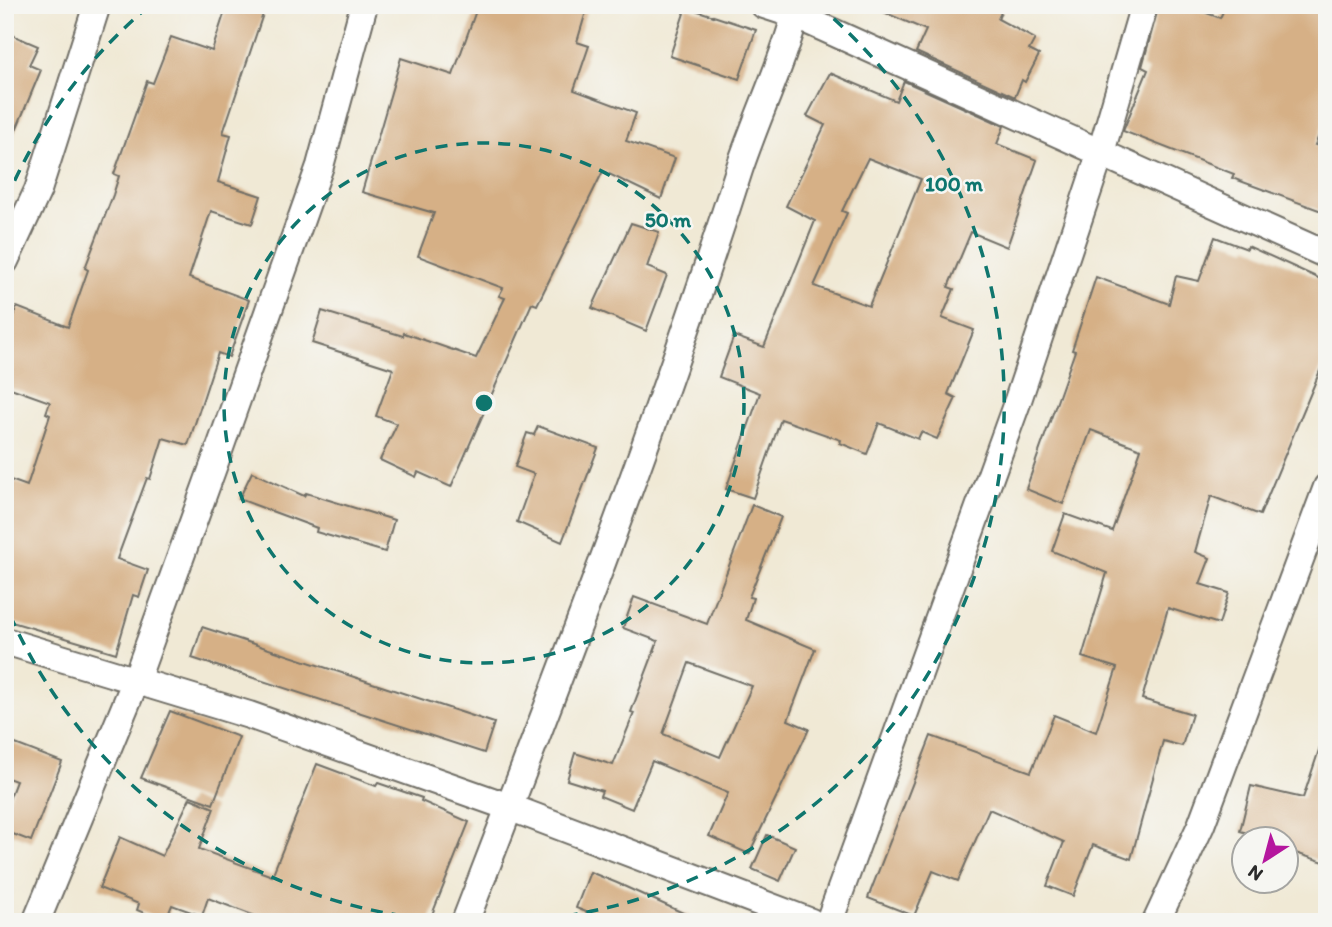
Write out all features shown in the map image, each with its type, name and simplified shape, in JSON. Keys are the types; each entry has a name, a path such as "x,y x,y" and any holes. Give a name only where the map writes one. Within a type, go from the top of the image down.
{"street":[{"path":"5,261 38,190 97,5"},
{"path":"36,922 136,680 320,166 364,5"},
{"path":"764,5 797,10 1327,255"},
{"path":"829,922 1018,400 1101,152 1144,5"},
{"path":"464,922 705,276 758,112 797,10"},
{"path":"1157,922 1201,825 1327,487"},
{"path":"5,641 250,715 509,807 811,922"}],"building":[{"path":"227,5 266,5 223,133 231,135 218,182 261,196 252,224 211,211 189,278 249,300 229,357 218,353 188,445 163,438 150,479 147,478 117,559 148,570 139,597 133,595 116,653 5,620 5,478 27,486 50,415 46,413 50,402 5,386 5,335 17,307 68,327 88,270 85,268 119,176 114,174 147,81 153,83 171,37 212,51"},
{"path":"478,5 588,5 577,42 589,46 574,90 636,113 626,141 675,158 661,199 603,171 537,305 532,303 451,487 418,472 416,477 380,460 397,424 376,416 393,369 312,343 322,311 403,336 404,333 476,358 505,298 499,296 503,288 418,256 434,213 362,192 401,58 453,75"},
{"path":"867,5 1004,5 998,19 1035,39 1029,50 1039,55 1025,82 1022,80 1015,97 916,52 926,30"},
{"path":"1159,5 1185,5 1220,18 1226,5 1327,5 1327,117 1315,145 1327,149 1327,213 1232,178 1234,174 1123,131 1148,70 1142,67"},
{"path":"686,7 756,30 739,79 670,56"},
{"path":"5,32 38,46 29,65 41,70 6,154"},
{"path":"830,73 896,101 904,81 1004,126 997,144 1037,160 1007,247 971,232 948,287 954,289 942,318 974,330 948,394 956,398 937,439 921,432 918,439 879,423 867,454 840,443 841,440 781,419 753,498 726,489 760,393 719,377 734,336 764,347 815,221 786,206 825,125 807,116","holes":["868,158 921,179 869,306 814,286 847,213 842,211"]},
{"path":"631,223 659,232 647,267 667,275 646,331 592,308"},
{"path":"1215,237 1247,249 1248,246 1327,282 1327,354 1260,515 1211,496 1195,552 1210,558 1200,584 1229,593 1219,624 1168,608 1142,699 1192,714 1182,746 1163,741 1131,859 1093,845 1073,896 1047,886 1064,842 989,809 958,881 933,871 914,916 868,898 931,736 1031,772 1054,715 1096,732 1117,668 1082,657 1107,573 1052,551 1065,514 1112,531 1141,449 1091,430 1063,504 1026,489 1075,351 1072,350 1096,277 1169,304 1176,276 1199,281"},
{"path":"538,426 598,448 562,542 517,522 534,474 515,467 527,433 534,435"},
{"path":"252,472 304,496 306,493 394,520 385,552 316,532 317,528 239,499"},
{"path":"752,505 781,517 749,597 753,598 746,620 815,649 788,720 809,729 749,854 709,836 728,793 652,761 632,809 600,796 602,791 567,780 575,753 613,765 634,713 631,712 658,641 623,628 634,597 707,624","holes":["689,663 752,686 720,757 663,734"]},
{"path":"202,627 494,723 484,753 192,658"},
{"path":"170,711 239,737 213,804 141,778"},
{"path":"5,740 62,762 31,841 5,831 5,810 16,781 5,777"},
{"path":"1322,741 1327,742 1327,863 1300,854 1300,825 1241,825 1251,786 1303,798"},
{"path":"317,764 376,786 378,783 422,798 421,801 469,822 429,922 271,922 208,898 202,916 172,905 165,922 137,910 139,904 99,888 120,837 162,856 190,798 214,808 199,849 272,876"},
{"path":"767,835 795,847 780,881 752,869"},
{"path":"590,872 703,922 611,922 576,908"}]}
